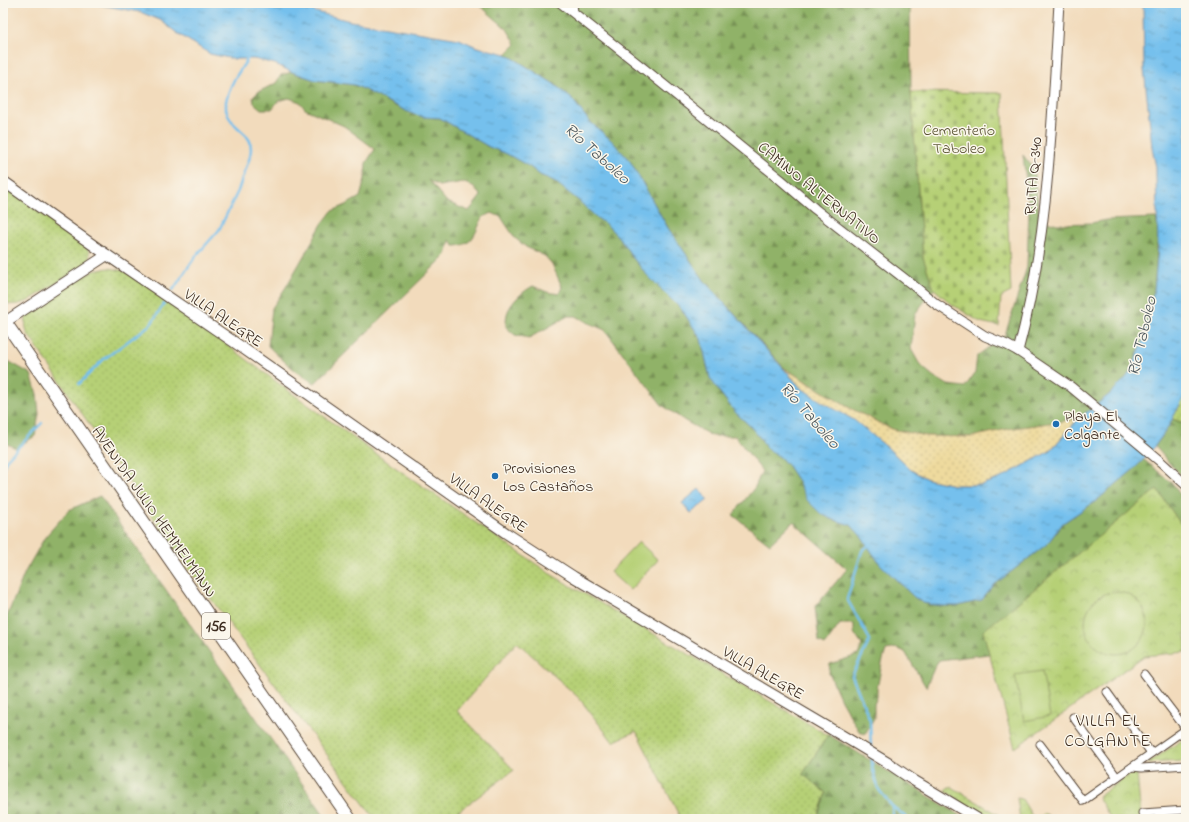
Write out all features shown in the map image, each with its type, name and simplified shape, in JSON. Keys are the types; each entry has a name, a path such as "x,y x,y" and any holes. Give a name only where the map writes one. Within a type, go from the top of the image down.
{"highway":[{"name":"AVENIDA JULIO HEMMELMANN","path":"4,321 350,819"}],"main road":[{"name":"VILLA ALEGRE","path":"3,181 506,533 574,577 888,763 913,780 978,819"},
{"path":"4,321 107,255"}],"street":[{"name":"CAMINO ALTERNATIVO","path":"561,3 780,179 815,209 936,304 985,336 1018,351 1071,387 1161,462 1186,485"},
{"path":"573,3 574,13"},
{"name":"RUTA Q-340","path":"1018,351 1026,320 1039,252 1049,160 1059,3"},
{"path":"1040,744 1083,801 1186,729 1144,674"},
{"path":"1107,692 1151,754"},
{"path":"1073,717 1117,777"},
{"path":"1132,767 1142,768 1186,765"},
{"path":"1142,813 1186,810"}],"green space":[{"path":"477,3 910,3 911,92 923,257 934,289 915,314 911,349 920,365 933,376 948,385 965,387 975,373 977,356 1005,335 1027,267 1029,208 1023,155 1033,168 1040,219 1057,224 1156,218 1158,228 1154,290 1143,340 1131,371 1110,394 1078,419 1008,429 971,437 926,436 891,429 846,406 784,368 706,283 668,228 630,161 611,140 589,121 572,99 554,84 506,54 516,44 507,29"},
{"path":"292,72 315,80 355,85 395,106 423,117 440,118 489,147 507,154 530,167 540,175 554,181 567,190 596,217 607,225 621,240 647,275 682,310 701,339 710,378 735,412 761,439 766,448 780,457 798,481 831,519 851,525 860,535 880,564 914,597 923,603 941,606 958,606 982,600 994,585 1047,544 1063,523 1096,501 1134,469 1143,459 1173,484 1186,504 1186,532 1157,489 984,631 989,654 939,660 926,687 905,652 897,648 886,650 877,689 877,697 874,704 874,718 865,734 859,731 841,700 829,673 830,664 858,655 862,645 854,633 854,624 840,624 825,645 819,642 815,607 847,569 793,522 770,544 733,515 755,487 762,471 735,436 712,436 685,421 662,405 605,330 576,316 568,316 529,338 515,335 506,327 506,317 509,310 517,298 525,291 533,286 547,292 559,294 562,287 552,264 545,256 526,247 515,238 501,217 492,213 483,217 476,233 466,244 454,246 450,240 446,255 315,383 284,361 268,346 272,308 286,287 322,224 332,211 360,197 365,179 366,163 375,149 344,126 305,109 300,102 289,98 278,101 272,109 261,109 254,103 253,97 258,92 276,83 281,75","holes":["428,180 439,186 463,182 473,187 481,196 469,211 447,202"]},
{"name":"Cementerio Taboleo","path":"911,92 1002,93 1011,292 1001,297 999,326 980,322 953,305 934,289 923,257"},
{"path":"3,185 80,241 87,248 90,254 87,264 28,301 16,304 9,304 3,301"},
{"path":"109,268 124,271 138,278 282,386 383,459 552,575 828,735 803,774 826,793 817,819 681,819 636,731 613,742 579,698 517,642 457,711 514,770 448,819 375,819 185,564 27,333 26,319 28,313 33,307 93,271"},
{"path":"3,358 31,374 37,394 39,414 35,436 16,448 3,442"},
{"path":"1186,393 1186,424 1172,419"},
{"path":"1172,419 1186,424 1186,480 1155,446"},
{"path":"1157,489 1186,532 1186,652 1144,656 1015,748 983,631"},
{"path":"100,496 327,819 3,819 3,626 25,572 45,537 69,510"},
{"path":"639,542 658,560 630,590 610,572"},
{"path":"1110,592 1122,592 1138,601 1145,611 1147,623 1145,635 1138,645 1122,654 1110,654 1099,649 1090,640 1085,629 1085,617 1090,606 1099,597"},
{"path":"1042,671 1050,716 1024,721 1015,675"},
{"path":"828,735 966,819 817,819 826,793 803,774"},
{"path":"1184,739 1185,761 1147,763"},
{"path":"1134,771 1137,773 1141,819 1111,819 1098,797"},
{"path":"952,787 1006,819 987,819 981,816 947,792 946,789"},
{"path":"1017,798 1022,799 1032,816 1039,817 1045,814 1048,815 1049,819 1020,819"}],"sand":[{"name":"Playa El Colgante","path":"784,368 846,406 891,429 926,436 971,437 1008,429 1078,419 1050,451 1001,478 981,485 954,485 927,479 911,470 888,448 801,388"}],"water":[{"name":"Río Taboleo","path":"89,3 295,3 316,12 350,21 459,39 477,47 506,54 554,84 572,99 589,121 611,140 630,161 668,228 706,283 801,388 854,420 888,448 911,470 927,479 954,485 981,485 1001,478 1050,451 1078,419 1110,394 1131,371 1143,340 1154,290 1158,247 1156,167 1152,148 1144,69 1143,3 1186,3 1186,393 1167,429 1150,453 1134,469 1096,501 1063,523 1047,544 994,585 982,600 958,606 941,606 923,603 914,597 880,564 860,535 851,525 831,519 821,514 807,500 798,481 788,466 780,457 766,448 761,439 750,426 735,412 710,378 701,339 682,310 647,275 621,240 607,225 554,181 540,175 530,167 507,154 489,147 440,118 423,117 410,113 355,85 315,80 275,64 254,59 234,59 210,54 160,20 140,12"},
{"path":"699,489 708,500 691,513 682,503"}],"waterway":[{"path":"173,290 195,257 219,230 238,191 250,157 250,141 234,124 226,109 226,101 231,86 248,58"},
{"path":"79,384 104,359 151,324 164,304"},
{"path":"3,468 6,460 42,423"},
{"path":"870,544 862,551 847,599 870,640 852,676 870,720 871,750"},
{"path":"872,757 872,767 879,790 892,806 893,819"},
{"path":"892,806 908,819"}],"place":[{"name":"Playa El Colgante","path":"1056,424"},
{"name":"Provisiones Los Castaños","path":"495,476"}],"district":[{"name":"VILLA EL COLGANTE","path":"1108,730"}]}
